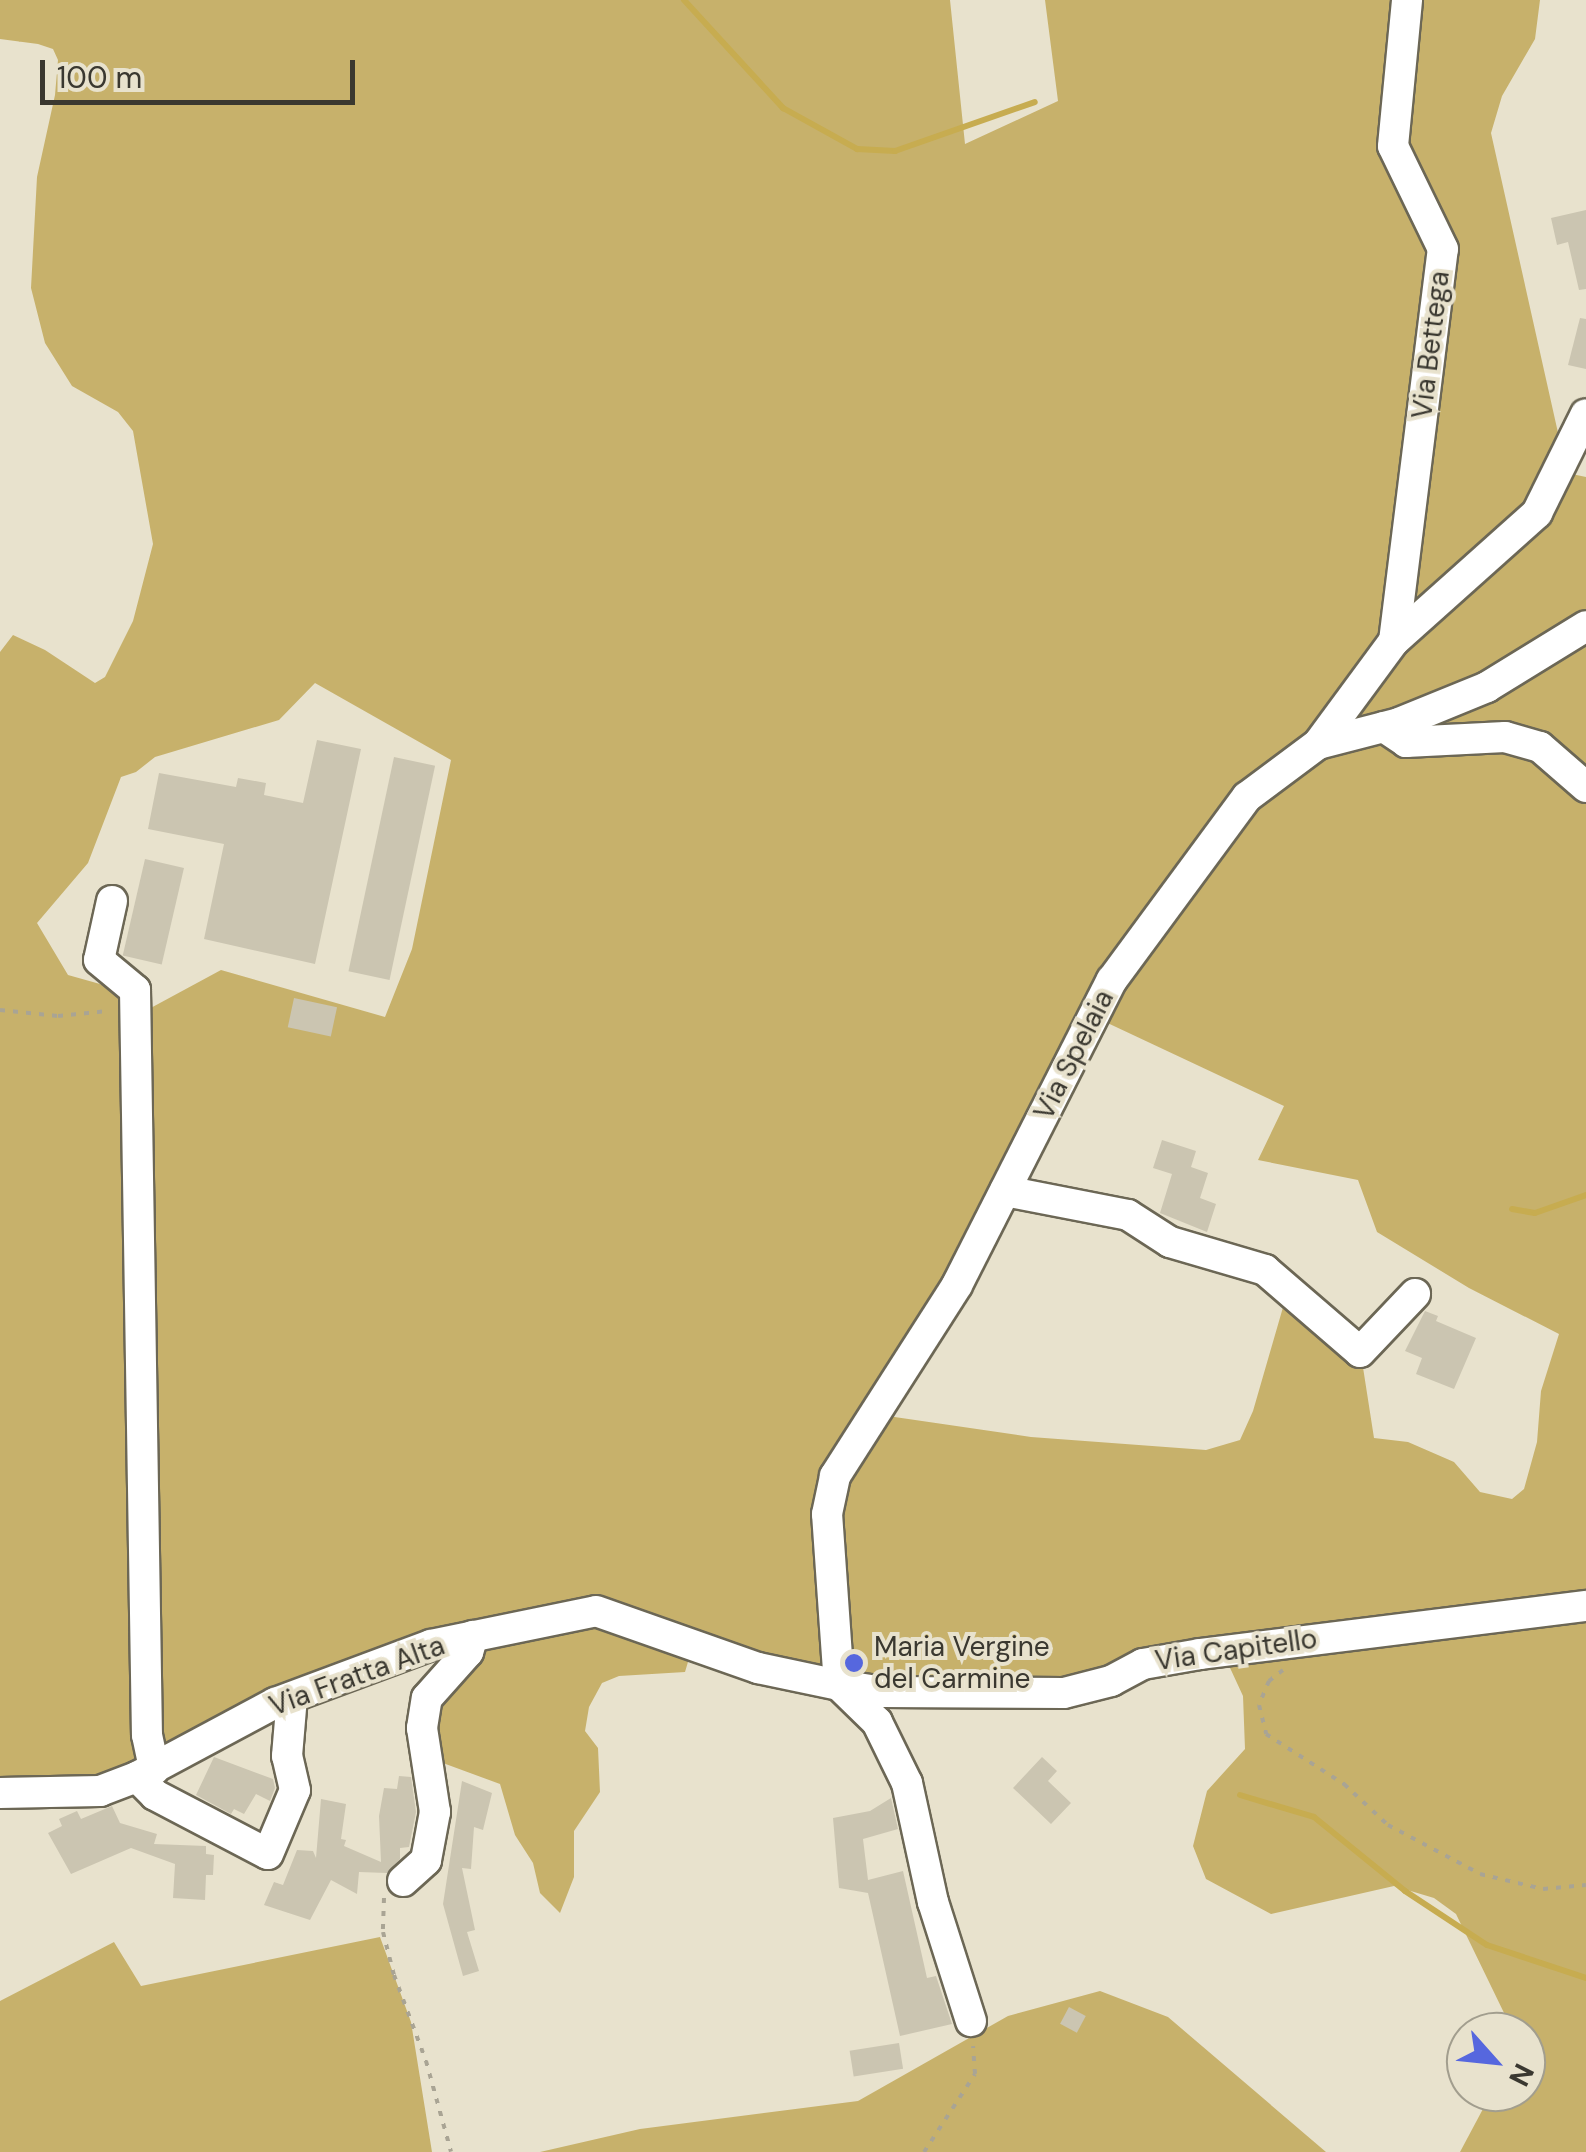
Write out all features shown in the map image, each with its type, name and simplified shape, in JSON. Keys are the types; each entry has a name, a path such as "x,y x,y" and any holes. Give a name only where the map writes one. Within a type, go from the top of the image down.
{"street":[{"name":"Via Bettega","path":"1394,641 1444,249 1393,146 1407,0"},
{"name":"Via Bettega","path":"1318,744 1394,641 1537,513 1586,414"},
{"name":"Via Spelaia","path":"839,1685 827,1514 835,1476 957,1285 1112,980 1246,797 1318,744 1384,727 1486,687 1586,626"},
{"path":"1384,727 1406,742 1505,737 1540,747 1586,787"},
{"path":"112,902 99,960 136,990 146,1773 155,1795 268,1854 295,1790 287,1756 292,1697"},
{"path":"1005,1191 1128,1215 1170,1242 1265,1270 1360,1352 1415,1294"},
{"name":"Via Capitello","path":"839,1685 883,1692 1064,1693 1111,1681 1143,1664 1200,1654 1586,1606"},
{"name":"Via Fratta Alta","path":"0,1793 100,1791 146,1773 292,1697 431,1645 596,1611 758,1668 839,1685"},
{"path":"403,1881 426,1860 435,1812 422,1728 427,1698 468,1652 473,1636"},
{"path":"839,1685 877,1722 907,1783 933,1902 971,2021"}],"path":[{"path":"0,1010 58,1016 98,1009 115,1012"},
{"path":"1293,1662 1268,1681 1259,1704 1266,1734 1344,1784 1388,1825 1480,1874 1542,1889 1586,1885"},
{"path":"403,1881 382,1900 383,1932 451,2152"},
{"path":"924,2152 975,2074 971,2021"}],"shaded area":[{"path":"0,0 950,0 965,144 1058,101 1045,0 1540,0 1535,39 1502,96 1491,133 1567,473 1586,477 1586,2152 1460,2152 1481,2112 1546,2112 1546,2012 1504,2012 1456,1914 1434,1898 1394,1886 1271,1914 1206,1879 1193,1846 1207,1791 1245,1749 1243,1696 1225,1657 1068,1691 835,1684 693,1645 685,1672 619,1676 602,1683 589,1707 585,1731 598,1748 600,1792 574,1831 574,1877 560,1913 540,1893 533,1863 515,1835 500,1784 432,1759 447,1651 99,1788 0,1796 0,652 13,635 45,650 95,683 105,677 133,621 153,544 133,431 118,412 72,386 45,343 31,288 37,177 55,95 58,60 53,49 0,39","holes":["315,683 451,760 412,949 385,1017 221,970 147,1010 100,984 68,975 37,923 88,863 121,777 136,772 155,757 279,720","1099,1019 1284,1106 1258,1160 1358,1180 1377,1232 1469,1288 1559,1334 1541,1391 1537,1442 1524,1489 1512,1499 1480,1492 1454,1462 1408,1442 1374,1438 1362,1361 1288,1290 1253,1411 1240,1440 1206,1450 1031,1437 874,1414"]},
{"path":"380,1937 411,2022 432,2152 0,2152 0,2001 114,1942 141,1986"},
{"path":"1100,1991 1168,2017 1326,2152 540,2152 640,2129 858,2101 1008,2016"}],"building":[{"path":"1586,210 1586,289 1579,290 1568,242 1557,245 1551,218"},
{"path":"1580,318 1586,319 1586,369 1568,365"},
{"path":"317,740 361,749 315,964 204,939 224,844 148,829 159,773 236,787 238,778 266,783 264,795 303,803"},
{"path":"394,757 435,766 390,980 348,971"},
{"path":"145,859 184,868 162,964 123,955"},
{"path":"294,998 337,1007 331,1036 288,1027"},
{"path":"1162,1140 1196,1151 1191,1167 1208,1173 1200,1198 1216,1204 1207,1232 1160,1213 1172,1174 1153,1168"},
{"path":"1425,1311 1438,1316 1436,1321 1476,1338 1454,1389 1416,1374 1422,1358 1405,1351"},
{"path":"214,1757 273,1779 275,1788 270,1801 256,1794 244,1814 234,1809 231,1814 196,1795"},
{"path":"1042,1757 1057,1771 1048,1781 1071,1803 1051,1824 1013,1788"},
{"path":"399,1776 411,1777 416,1812 409,1847 400,1848 400,1859 387,1873 359,1872 357,1894 331,1880 310,1920 264,1905 274,1882 283,1885 297,1850 313,1851 316,1858 321,1799 346,1804 341,1839 346,1840 344,1846 381,1862 379,1816 384,1788 397,1789"},
{"path":"462,1781 492,1793 483,1830 474,1827 471,1869 462,1868 475,1930 467,1932 479,1971 463,1976 443,1904"},
{"path":"891,1798 898,1829 863,1839 868,1880 903,1871 927,1978 936,1976 952,2024 900,2036 868,1893 839,1888 833,1818 870,1811"},
{"path":"112,1806 120,1823 157,1834 154,1844 206,1846 206,1854 214,1855 213,1875 206,1875 205,1900 173,1898 175,1864 131,1848 71,1874 48,1833 62,1826 59,1819 77,1811 81,1819"},
{"path":"1069,2007 1086,2016 1077,2033 1060,2024"},
{"path":"899,2043 903,2069 854,2077 850,2051"}],"waterway":[{"path":"684,0 783,108 857,149 895,151 1035,102"},
{"path":"1512,1209 1535,1213 1586,1195"},
{"path":"1240,1795 1314,1817 1405,1891 1487,1945 1586,1978"}],"place":[{"name":"Maria Vergine del Carmine","path":"854,1663"}]}
